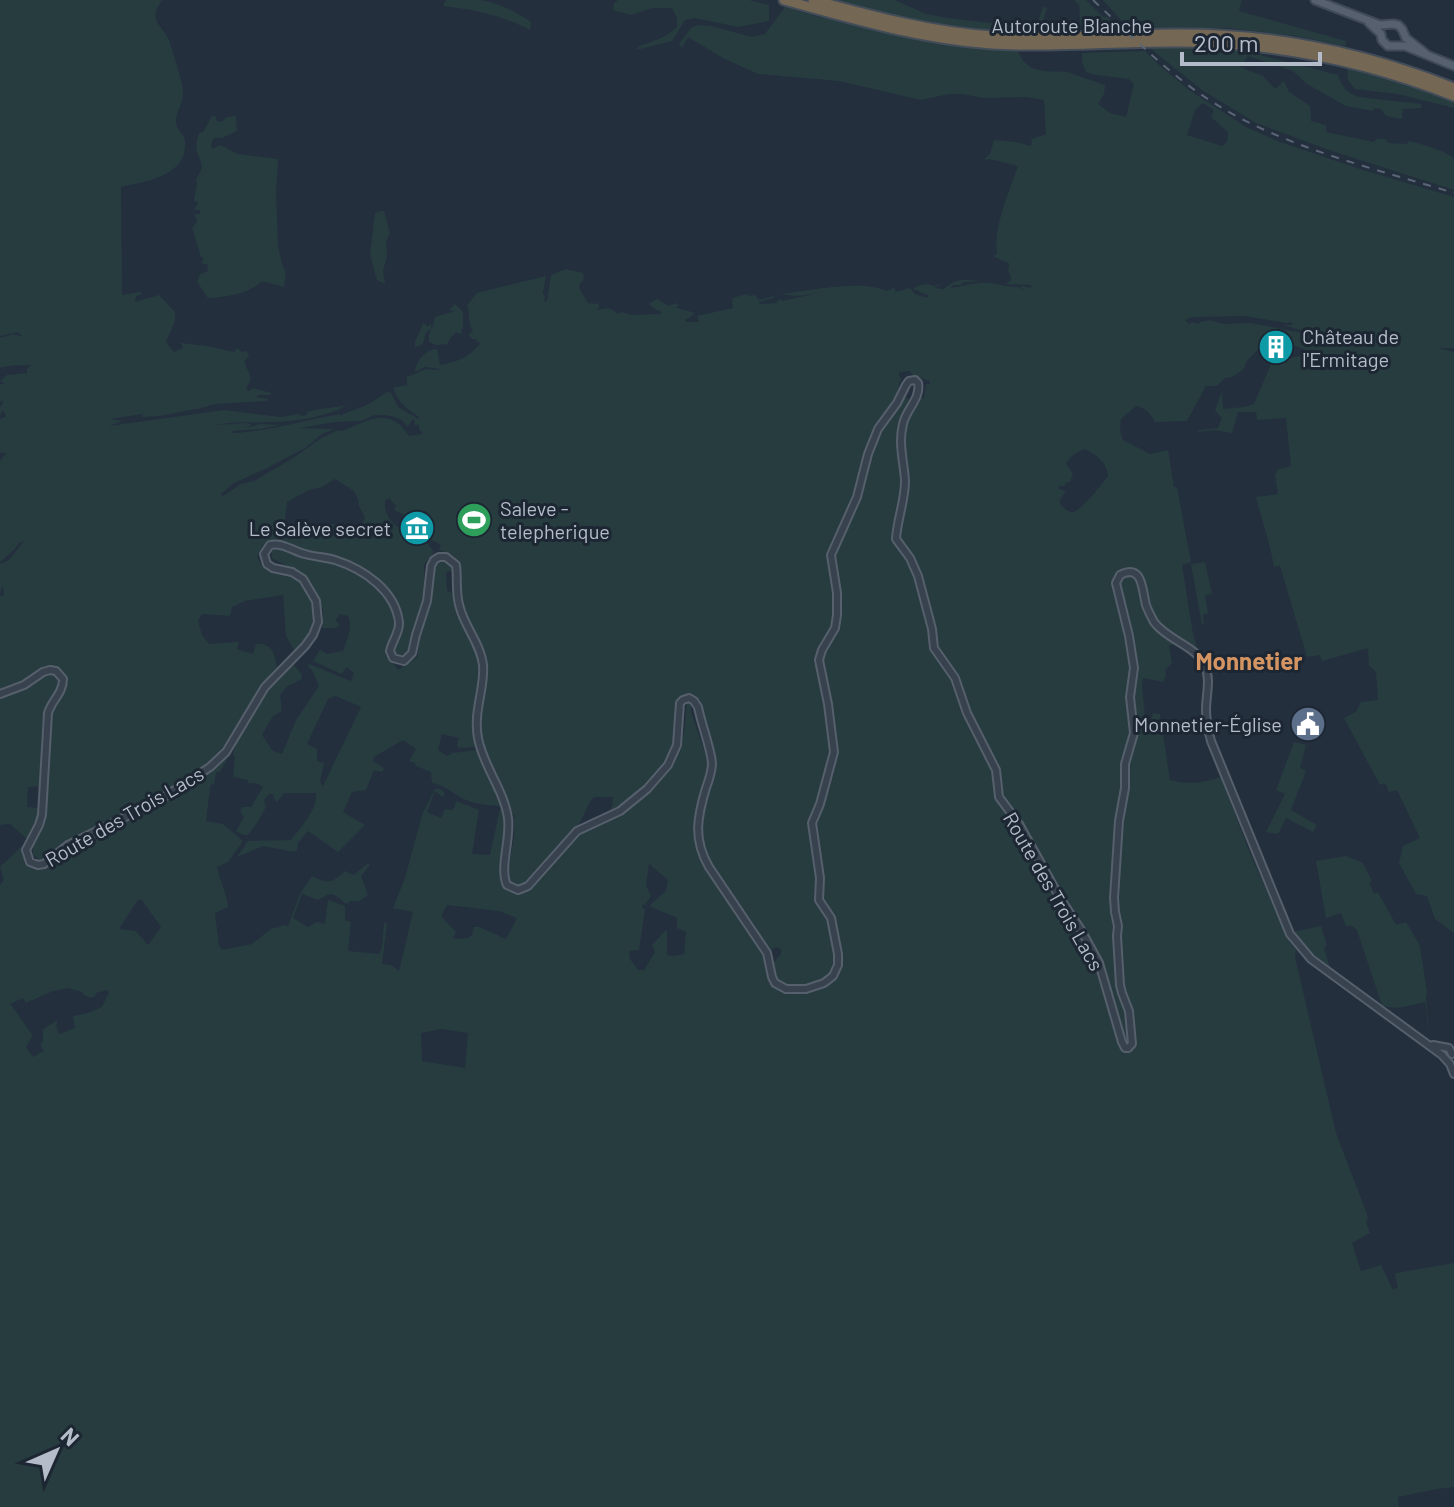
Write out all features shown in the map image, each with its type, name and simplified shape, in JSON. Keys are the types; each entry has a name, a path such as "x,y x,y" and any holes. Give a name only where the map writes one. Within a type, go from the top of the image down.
{"highway":[{"name":"Autoroute Blanche","path":"784,0 910,33 975,42 1024,45 1179,42 1245,44 1282,49 1358,64 1454,96"},
{"name":"Autoroute Blanche","path":"813,0 910,25 974,34 1046,37 1178,34 1283,41 1358,56 1454,88"}],"main road":[{"path":"1315,0 1364,19 1398,25 1404,36 1398,45"},
{"path":"1364,19 1381,34 1388,46 1405,46 1454,66"},
{"path":"1381,34 1387,25"},
{"path":"1404,36 1425,53"}],"street":[{"name":"Route des Trois Lacs","path":"0,694 50,670 56,671 63,679 48,713 42,815 26,850 30,862 44,864 63,848 145,809 210,767 229,747 265,687 311,640 318,622 316,601 300,577 267,564 264,554 268,546 276,544 335,560 379,584 387,593 398,617 398,629 390,651 393,658 400,661 408,659 412,653 427,601 431,566 436,558 444,556 456,565 460,610 483,664 477,730 508,817 504,872 507,885 518,890 528,886 577,831 614,814 647,789 673,758 679,736 680,703 689,698 698,707 712,764 698,830 699,846 709,867 767,953 772,977 778,986 806,989 824,983 834,974 838,954 831,918 819,900 820,878 812,823 834,752 819,663 820,655 835,628 837,615 831,555 857,497 875,435 911,380 917,382 919,389 902,427 904,485 896,539 918,576 934,648 955,678 967,713 994,764 999,797 1019,824 1094,953 1105,977 1122,1042 1127,1049 1132,1044 1131,1018 1120,985 1114,898 1125,764 1134,733 1130,697 1134,668 1116,585 1120,575 1128,572 1142,583 1148,609 1156,624 1203,662 1207,672 1206,712 1211,741 1286,925 1302,950 1429,1044 1448,1054"},
{"path":"1448,1054 1454,1074"}],"green space":[{"path":"0,0 162,0 156,19 170,43 183,87 176,120 185,139 184,153 180,163 163,175 121,187 122,295 140,292 142,294 136,296 135,302 159,295 175,312 175,321 166,342 174,352 183,348 181,343 234,352 237,348 247,351 249,356 244,361 251,378 246,390 253,388 271,393 256,397 269,399 265,401 215,404 160,416 142,417 143,414 110,419 122,421 109,426 224,410 281,417 301,416 307,415 307,412 347,405 301,420 215,425 252,425 246,428 260,424 280,425 231,433 258,430 340,416 390,391 398,407 419,419 400,401 393,388 407,385 407,377 426,369 440,369 425,367 415,372 420,360 429,351 437,349 440,365 464,358 477,347 481,342 469,335 473,331 467,305 477,293 546,276 544,302 547,301 551,275 566,269 583,273 584,279 579,288 588,303 599,304 596,310 608,308 616,314 623,312 631,315 661,314 649,304 657,299 669,306 676,303 680,306 677,308 695,313 685,319 686,322 699,322 697,316 733,308 733,298 745,294 755,295 759,300 773,296 760,304 818,293 797,296 780,294 849,286 887,291 894,288 896,292 910,288 915,294 928,298 928,295 914,288 943,283 934,288 944,289 958,280 968,280 985,281 963,282 950,288 983,283 1023,290 1021,286 1032,288 1030,285 1006,284 1011,280 1009,263 994,257 1006,198 1018,166 985,158 990,154 994,140 1031,146 1032,139 1046,134 1044,100 949,94 921,100 839,81 758,74 688,37 682,48 679,44 697,25 752,37 765,34 785,7 929,41 1017,50 1023,61 1032,68 1067,72 1105,85 1098,104 1110,113 1126,117 1134,84 1129,79 1086,72 1082,53 1145,51 1189,90 1246,127 1363,170 1454,197 1454,348 1438,348 1454,352 1454,933 1435,919 1427,896 1416,894 1399,863 1403,846 1420,838 1397,790 1389,792 1385,783 1380,785 1344,718 1356,712 1361,702 1378,700 1376,672 1369,666 1368,648 1322,661 1320,655 1307,657 1280,566 1274,567 1256,497 1278,494 1277,470 1291,466 1286,418 1257,420 1256,412 1238,412 1232,433 1214,430 1198,432 1218,428 1222,418 1215,411 1222,391 1223,409 1254,404 1271,364 1314,353 1279,340 1267,340 1246,362 1244,369 1225,378 1217,386 1206,386 1187,421 1155,422 1148,412 1136,406 1121,419 1120,431 1123,440 1150,454 1168,450 1191,562 1182,565 1198,650 1164,629 1153,612 1146,591 1138,588 1150,621 1175,645 1169,645 1172,663 1165,670 1163,682 1143,678 1144,717 1151,722 1153,713 1160,714 1170,780 1195,783 1221,777 1247,846 1282,926 1296,949 1295,957 1336,1133 1368,1217 1366,1222 1370,1233 1352,1243 1361,1271 1381,1265 1393,1290 1398,1287 1396,1273 1454,1263 1454,1487 1398,1497 1399,1507 0,1507 0,885 4,880 0,867 24,844 23,853 28,863 38,869 49,866 68,848 155,807 208,773 230,754 220,772 216,772 214,785 211,784 206,821 223,824 243,841 228,862 217,867 228,907 215,913 222,950 252,944 272,928 288,926 300,894 312,876 329,881 345,871 354,875 368,863 370,865 361,876 368,895 346,904 333,894 318,900 302,894 293,918 308,927 317,922 325,924 328,900 345,906 345,920 351,922 348,951 379,954 384,923 387,923 382,964 391,965 399,971 413,912 393,908 405,878 422,815 435,789 445,793 443,797 435,791 427,812 441,818 445,809 454,808 456,801 479,810 472,854 490,855 500,809 504,810 507,824 501,878 510,890 523,892 532,887 582,831 630,808 674,765 684,733 687,703 691,703 691,712 709,764 694,830 696,846 703,861 764,954 769,979 774,987 783,992 804,992 827,985 837,973 834,969 816,982 799,987 784,986 778,982 774,962 781,949 776,947 771,950 707,857 700,831 716,759 701,701 688,694 679,697 676,702 674,747 657,775 611,812 613,797 594,797 579,824 527,882 516,885 510,882 508,872 514,814 511,814 482,738 479,716 487,665 462,604 461,563 452,554 439,550 441,545 430,539 433,529 394,510 396,506 389,498 385,500 390,520 420,538 434,552 424,565 425,591 408,652 400,656 394,651 402,621 393,598 377,579 356,565 333,556 280,540 267,542 257,557 262,565 271,572 287,574 298,580 311,599 313,622 304,641 294,650 286,636 283,595 245,601 232,607 230,616 202,614 198,621 202,635 209,644 239,642 237,649 253,654 256,644 266,645 274,654 277,669 260,687 219,753 209,764 164,794 59,845 45,859 33,855 33,845 43,823 46,805 52,709 65,690 66,682 62,672 49,666 39,669 27,679 0,689 0,596 4,595 3,585 0,593 0,564 9,560 24,541 0,562 0,461 6,453 0,453 0,419 6,415 2,410 0,417 3,403 2,400 0,402 0,384 5,384 0,381 7,375 27,373 32,365 0,368 0,338 13,334 23,337 18,332 0,336","holes":["1203,103 1214,110 1211,117 1228,132 1227,142 1222,146 1187,135 1195,110","1245,316 1291,322 1293,325 1283,325 1325,333 1323,337 1251,323 1223,324 1210,320 1189,324 1185,320 1193,317","909,371 930,381 918,405 899,393 902,379 899,372","375,415 389,416 398,418 407,427 413,419 415,426 419,424 419,430 423,432 409,436 394,421 386,418 369,420 338,430 254,481 241,484 223,496 221,494 234,483 305,448 334,429 299,428 361,421","1084,449 1100,460 1108,477 1086,503 1072,512 1060,504 1066,491 1059,489 1059,486 1070,482 1073,474 1066,463","335,479 354,491 365,518 355,533 340,524 330,524 327,537 284,527 287,502","649,864 668,880 666,891 649,906 677,918 677,928 686,932 684,954 667,955 665,931 652,945 655,952 644,970 638,970 630,959 629,951 639,950 645,910 642,906 651,896 646,886","141,899 161,927 148,945 136,931 119,929","447,905 499,911 517,918 506,939 479,927 474,927 468,938 453,938 456,932 441,916","68,988 90,998 96,993 109,992 102,1007 73,1016 75,1028 59,1034 56,1026 58,1020 43,1029 43,1042 40,1044 44,1051 33,1057 26,1047 33,1035 10,1004 23,998 26,1003","441,1029 468,1033 465,1068 422,1061 421,1033"]},
{"path":"446,0 481,0 501,6 531,22 530,30 488,14 443,6"},
{"path":"618,0 749,0 769,5 769,21 738,27 695,18 685,20 672,41 636,50 673,31 677,27 677,18 672,8 653,8 631,15 613,10"},
{"path":"831,0 895,0 926,14 1006,25 1037,25 1043,7 1047,8 1040,30 1013,32 934,24"},
{"path":"1074,0 1086,0 1123,31 1081,32 1079,5"},
{"path":"1103,0 1242,0 1239,11 1346,41 1345,46 1296,36 1228,28 1129,29"},
{"path":"1198,47 1253,53 1338,75 1346,89 1359,97 1421,104 1422,108 1403,109 1402,119 1386,116 1381,109 1374,108 1373,111 1346,106 1307,84 1293,71 1248,56 1240,67 1263,76 1275,89 1284,81 1289,92 1310,106 1311,121 1326,125 1326,132 1374,142 1385,139 1389,143 1407,144 1409,141 1449,155 1454,158 1454,190 1256,123 1202,90 1150,48"},
{"path":"1347,66 1454,101 1454,108 1398,94 1355,89 1348,80"},
{"path":"212,116 222,122 227,117 236,116 237,131 214,138 212,149 220,145 238,154 278,159 278,246 286,273 284,287 262,281 244,292 208,298 197,282 200,274 208,271 208,264 203,264 204,258 201,257 192,228 197,222 195,214 200,214 200,210 194,209 198,204 194,201 196,180 202,168 196,145 199,133 203,132"},
{"path":"384,211 390,233 383,271 385,284 377,280 370,255 375,213"},
{"path":"455,304 463,312 462,334 455,332 447,344 436,345 429,342 431,329 426,332 423,344 415,347 423,324 427,327 431,324 432,329 435,317 455,311 449,310"},
{"path":"277,548 349,570 380,590 390,605 394,623 386,653 398,670 417,657 431,598 434,566 441,560 450,564 453,570 446,573 447,591 453,593 464,629 479,660 473,713 477,747 458,748 459,738 442,734 438,750 447,756 478,750 502,806 471,802 432,783 431,772 409,761 416,749 403,740 374,757 373,761 384,768 382,772 374,770 366,790 352,792 343,812 365,825 338,852 308,831 294,852 263,846 237,857 248,841 291,840 308,818 316,800 316,793 284,793 277,802 274,794 269,794 264,800 266,807 248,835 236,831 244,817 240,811 243,807 251,807 263,787 233,777 233,755 237,739 264,694 292,662 302,675 301,680 287,686 280,695 282,711 273,716 262,735 273,751 282,754 296,720 319,686 309,664 351,681 354,673 347,667 341,674 313,661 320,650 327,654 343,651 350,629 348,616 340,614 335,621 340,624 336,628 322,628 323,608 313,588 297,572 272,558 271,550","holes":["336,696 361,707 323,786 320,782 324,763 317,761 317,749 307,744 328,699"]},
{"path":"1205,562 1212,594 1205,595 1208,613 1203,615 1202,625 1191,564"},
{"path":"48,674 58,682 44,714 41,786 28,787 27,807 38,808 41,792 37,821 27,839 10,824 0,825 0,697"},
{"path":"1294,742 1306,745 1300,768 1306,771 1291,810 1317,825 1313,832 1286,818 1278,834 1266,832 1285,794 1276,790"},
{"path":"1346,856 1363,863 1372,881 1369,883 1374,894 1378,892 1396,925 1406,922 1420,946 1430,1041 1425,1002 1398,1007 1382,1005 1357,930 1346,926 1341,913 1326,918 1316,861"},
{"path":"1321,926 1330,968 1311,953 1293,932"}],"railway":[{"path":"1093,0 1182,80 1241,119 1331,156 1454,193"}],"place":[{"name":"Château de l'Ermitage","path":"1276,347"},
{"name":"Saleve - telepherique","path":"474,520"},
{"name":"Le Salève secret","path":"417,528"},
{"name":"Monnetier-Église","path":"1308,724"}],"district":[{"name":"Monnetier","path":"1249,660"}]}
